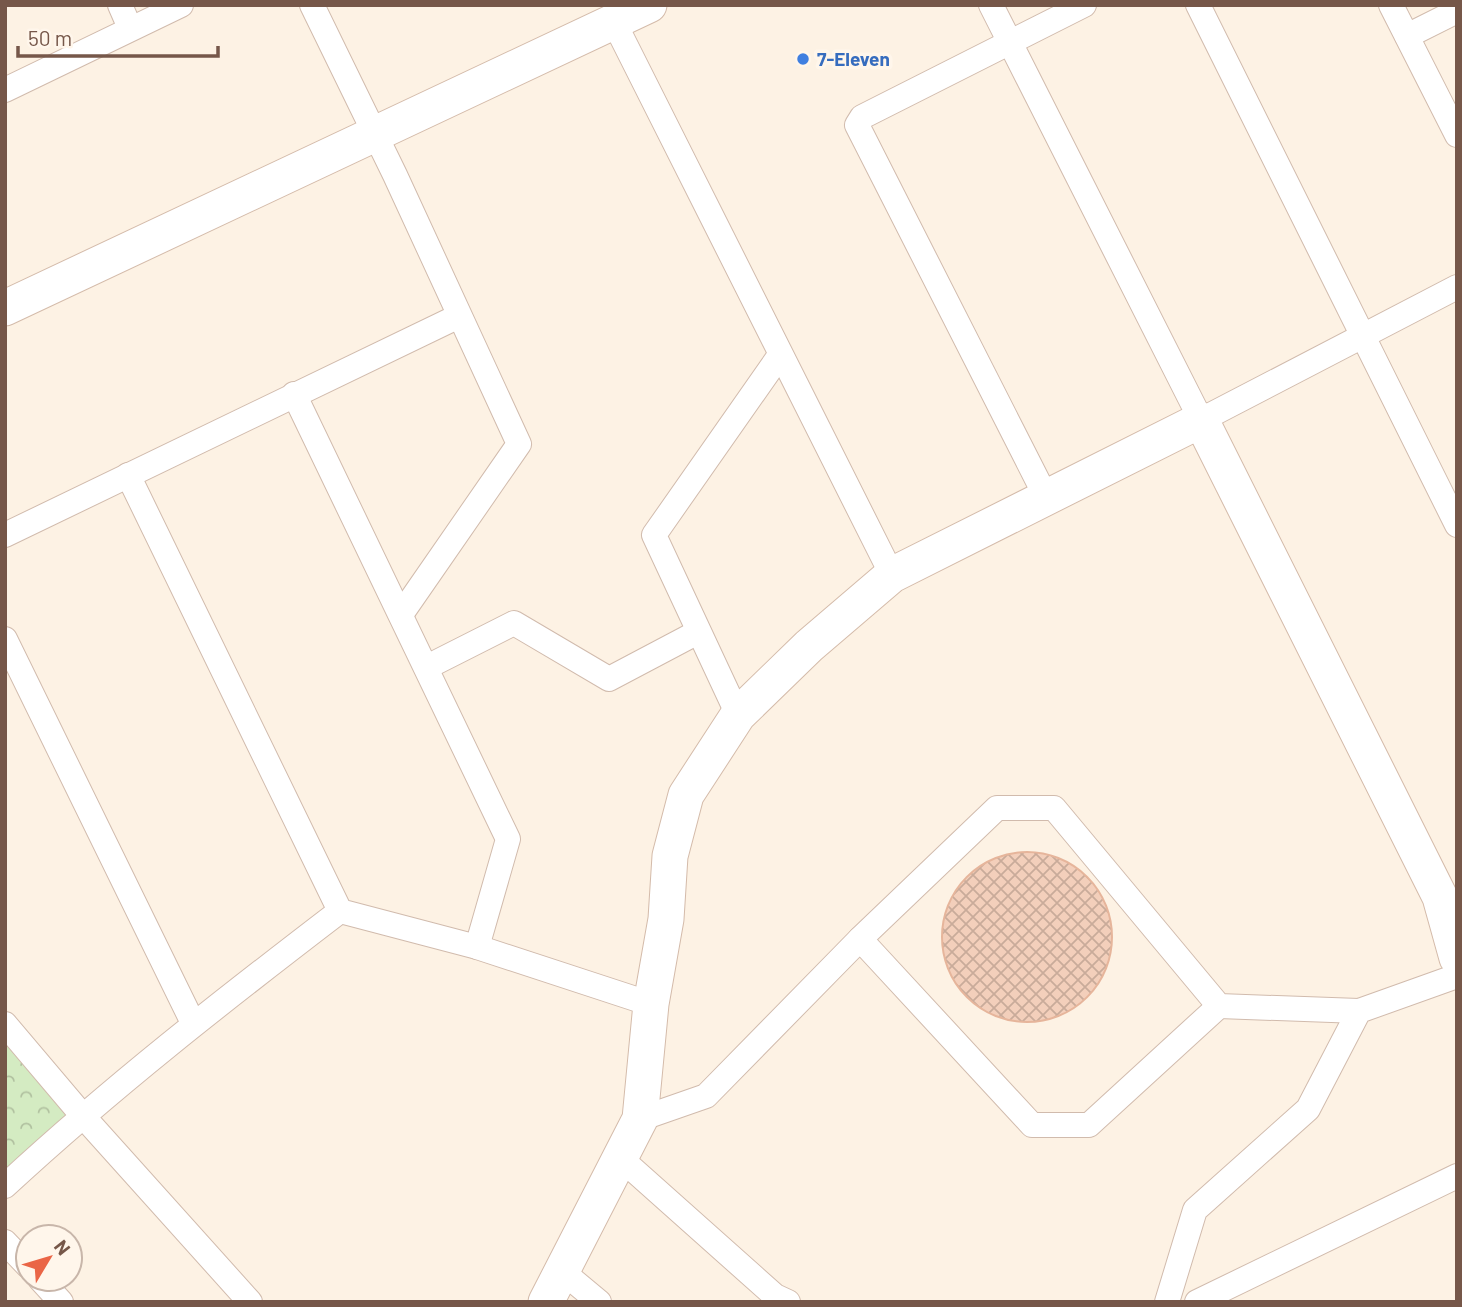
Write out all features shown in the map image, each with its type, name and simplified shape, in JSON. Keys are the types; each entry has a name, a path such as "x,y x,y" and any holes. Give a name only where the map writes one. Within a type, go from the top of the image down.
{"street":[{"path":"120,5 130,28"},
{"path":"5,90 181,5"},
{"path":"312,5 519,444 402,613"},
{"path":"5,308 649,5"},
{"path":"991,5 1201,420 1448,894 1457,958"},
{"path":"1045,495 857,125 862,117 1084,5"},
{"path":"1198,5 1456,523"},
{"path":"1391,5 1457,135"},
{"path":"1407,36 1457,11"},
{"path":"614,22 892,575"},
{"path":"598,1302 554,1287 618,1156 640,1119 651,1004 666,919 670,856 686,795 738,715 809,646 892,575 1457,288"},
{"path":"5,535 459,316"},
{"path":"738,715 654,535 780,355"},
{"path":"294,394 402,613 508,839 477,947"},
{"path":"128,475 340,911 477,947 651,1004"},
{"path":"427,667 514,623 609,679 698,632"},
{"path":"5,639 193,1023"},
{"path":"640,1119 706,1096 860,939 997,808 1054,808 1219,1006"},
{"path":"5,1186 82,1115 193,1023 340,911"},
{"path":"860,939 1032,1125 1089,1125 1219,1006 1359,1011 1457,976"},
{"path":"1167,1302 1195,1210 1308,1109 1359,1011"},
{"path":"5,1024 82,1115 250,1302"},
{"path":"618,1156 775,1296 788,1302"},
{"path":"1196,1302 1457,1176"}],"green space":[{"path":"5,1040 77,1126 5,1193"}],"building":[{"path":"1027,852 1060,858 1087,877 1106,904 1112,937 1106,970 1087,997 1060,1016 1027,1022 994,1016 967,997 948,970 942,937 948,904 967,877 994,858"}],"place":[{"name":"7-Eleven","path":"803,59"}]}
